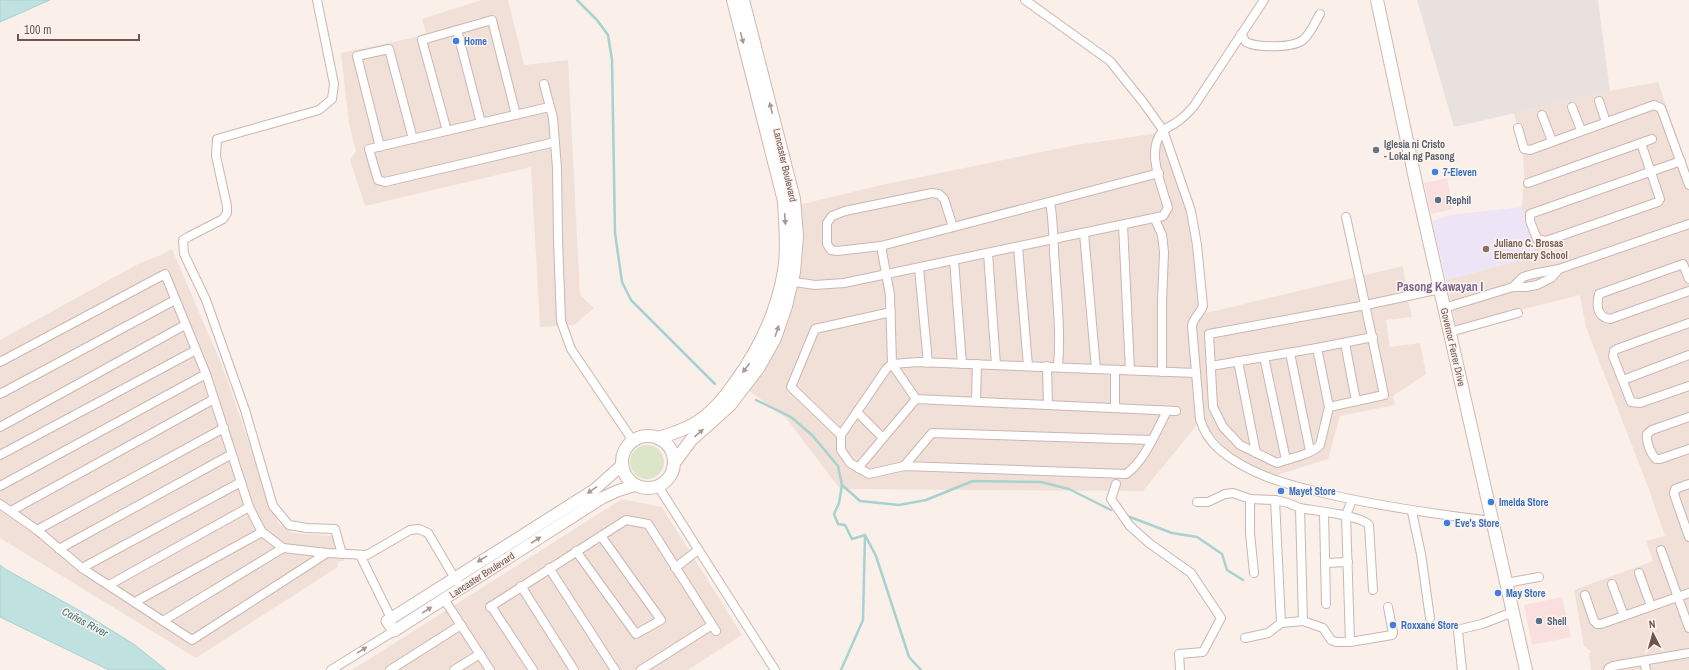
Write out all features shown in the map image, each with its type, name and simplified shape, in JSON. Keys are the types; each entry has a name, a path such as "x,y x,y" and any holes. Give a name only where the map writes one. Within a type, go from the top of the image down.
{"main road":[{"name":"Lancaster Boulevard","path":"674,463 691,440 730,405 759,367 775,338 786,306 787,281 784,270 786,235 784,201 733,0"},
{"name":"Lancaster Boulevard","path":"658,438 682,430 703,418 723,398 750,362 765,333 787,281 794,272 797,236 794,199 743,0"},
{"name":"Governor Ferrer Drive","path":"1377,0 1444,308 1526,670"},
{"path":"644,436 658,438 670,448 674,463 670,476 658,486 645,488 636,485 628,478 622,465 625,450 633,441 644,436"}],"street":[{"path":"317,0 334,84 332,99 319,110 217,139 216,156 227,206 227,214 223,219 183,240 182,245 184,254 206,300 245,410 273,506 288,525 307,528 335,529 342,554"},
{"path":"1025,0 1110,61 1163,130 1191,211 1197,245 1203,302 1201,310 1193,319 1192,326 1200,419 1203,430 1220,450 1247,468 1290,485 1352,500 1412,512 1492,521"},
{"path":"787,281 815,285 844,283 1155,219 1163,216 1168,208 1154,150 1163,130 1184,118 1194,106 1264,0"},
{"path":"1241,34 1246,42 1254,45 1296,43 1308,34 1320,14"},
{"path":"447,131 422,40 492,20 516,115"},
{"path":"457,30 481,123"},
{"path":"380,147 357,56 389,48 413,139"},
{"path":"544,84 553,118 555,142 561,321 571,349 633,441"},
{"path":"1599,101 1606,122"},
{"path":"1518,128 1524,149 1526,150 1654,104 1658,105 1689,184"},
{"path":"549,107 369,149 378,180 385,182 555,142"},
{"path":"1572,107 1581,130"},
{"path":"1542,115 1552,141"},
{"path":"1528,183 1652,139"},
{"path":"1641,143 1651,172 1660,198 1658,202 1546,241 1537,239 1530,221 1530,214 1651,172 1680,161"},
{"path":"953,227 944,199 939,194 932,193 844,211 832,216 827,223 827,244 831,250 837,251 882,246 1159,173"},
{"path":"1050,202 1053,219 1060,344 1058,366"},
{"path":"1329,407 1384,395 1373,337 1346,217"},
{"path":"1155,219 1162,235 1164,252 1162,372"},
{"path":"1513,287 1523,277 1547,270 1559,269 1689,224"},
{"path":"1123,225 1130,370"},
{"path":"1084,233 1096,368"},
{"path":"882,246 890,295 892,364 916,398"},
{"path":"1018,247 1028,366"},
{"path":"988,253 996,365"},
{"path":"954,260 962,364"},
{"path":"1689,279 1686,262 1599,294 1596,303 1599,314 1603,318 1610,319 1689,291"},
{"path":"919,268 928,362"},
{"path":"1444,308 1513,287 1537,285 1551,278 1559,269"},
{"path":"0,362 165,274 206,374 249,507 262,532 283,548 367,556 410,530 419,529 428,533 461,588"},
{"path":"1318,348 1329,407 1320,445 1316,449 1278,463 1240,445 1223,427 1213,407 1209,334 1366,305 1440,289"},
{"path":"0,394 175,300"},
{"path":"841,434 791,387 815,329 891,312"},
{"path":"1450,332 1518,313"},
{"path":"1689,323 1617,349 1614,351 1613,356 1631,402 1635,404 1689,386"},
{"path":"0,427 185,325"},
{"path":"1211,366 1373,337"},
{"path":"1345,343 1356,401"},
{"path":"0,456 196,350"},
{"path":"1290,353 1310,451"},
{"path":"1623,380 1689,355"},
{"path":"1264,357 1286,460"},
{"path":"1167,411 1152,440 1133,470 1126,474 904,466 869,474 850,463 841,450 841,434 887,368 892,364 928,362 1058,366 1196,373"},
{"path":"1238,362 1256,452"},
{"path":"976,401 977,364"},
{"path":"1047,366 1048,405"},
{"path":"1115,370 1115,408"},
{"path":"0,486 206,374"},
{"path":"916,398 1176,412"},
{"path":"858,468 916,398"},
{"path":"11,511 214,399"},
{"path":"857,412 883,438"},
{"path":"1689,417 1652,430 1647,434 1646,438 1653,456 1656,459 1689,449"},
{"path":"37,530 224,428"},
{"path":"904,466 932,433 1152,440"},
{"path":"60,549 232,454"},
{"name":"Lancaster Boulevard","path":"389,620 454,577 594,490 622,465"},
{"path":"82,568 241,482"},
{"path":"1116,484 1111,499 1130,526 1149,543 1191,573 1220,618 1203,652 1179,654 1180,670"},
{"path":"1689,484 1675,489 1674,494 1689,537"},
{"name":"Lancaster Boulevard","path":"331,670 602,498 636,485"},
{"path":"658,486 775,670"},
{"path":"1197,502 1208,502 1224,494 1233,493 1250,499 1275,500 1300,508 1324,513 1346,515 1366,522 1369,525 1373,590"},
{"path":"1250,499 1250,533 1254,573"},
{"path":"1275,500 1281,623"},
{"path":"1350,642 1346,515 1352,500"},
{"path":"0,504 37,530 82,568 192,640 327,553"},
{"path":"109,585 249,507"},
{"path":"1300,508 1303,621"},
{"path":"1412,512 1421,554 1430,618"},
{"path":"1324,513 1326,604"},
{"path":"533,670 491,606 626,520 648,524 714,628 641,670"},
{"path":"135,602 262,532"},
{"path":"576,551 636,634 661,620 601,536"},
{"path":"163,621 283,548"},
{"path":"675,568 698,550"},
{"path":"1662,550 1689,628"},
{"path":"360,555 394,631"},
{"path":"1325,563 1348,562"},
{"path":"549,568 615,670"},
{"path":"1639,573 1651,606"},
{"path":"1506,583 1539,577"},
{"path":"1612,584 1624,616"},
{"path":"521,586 574,670"},
{"path":"1585,596 1594,621 1597,624 1601,624 1689,593"},
{"path":"444,599 490,670"},
{"path":"1245,638 1268,633 1281,623 1303,621 1323,628 1331,640 1336,642 1350,642 1392,636 1394,634 1388,607"},
{"path":"1462,670 1458,631 1482,624 1513,612"},
{"path":"390,670 461,625"},
{"path":"1608,670 1613,666 1689,653"},
{"path":"454,670 480,654"},
{"path":"1644,661 1646,670"}],"shaded area":[{"path":"481,0 508,0 524,65 568,60 580,295 594,308 574,325 540,327 531,167 365,206 350,160 356,151 349,124 341,53 412,38 426,33 422,19"},
{"path":"1417,0 1598,0 1610,91 1454,127"},
{"path":"1658,82 1689,171 1689,670 1591,670 1589,653 1592,652 1584,646 1574,590 1653,561 1646,541 1665,536 1648,487 1586,327 1580,295 1456,326 1446,280 1535,256 1522,207 1524,175 1523,154 1514,113 1610,91"},
{"path":"1159,133 1182,196 1190,228 1194,246 1202,314 1403,266 1406,288 1430,283 1433,295 1408,301 1412,317 1386,320 1390,347 1420,343 1426,374 1393,396 1395,405 1340,416 1328,459 1274,476 1236,458 1210,432 1201,414 1196,426 1143,491 840,489 786,418 748,390 774,354 791,310 797,288 800,266 798,205 886,184 1076,145"},
{"path":"1447,178 1453,209 1431,214 1424,183"},
{"name":"Juliano C. Brosas Elementary School","path":"1522,207 1535,256 1446,280 1432,221 1449,215"},
{"path":"172,249 223,368 254,457 265,496 279,524 293,533 332,536 345,561 340,561 337,563 338,567 196,658 0,538 0,340 140,263"},
{"path":"622,499 662,507 742,635 688,670 352,670"},
{"path":"1562,597 1571,637 1532,645 1524,605"}],"green space":[{"path":"650,445 659,450 663,455 663,469 659,474 654,478 644,479 640,478 631,469 630,459 631,455 640,446"}],"water":[{"path":"0,0 50,0 0,22"},
{"name":"Cañas River","path":"0,565 82,612 135,645 166,670 109,670 0,617"}],"waterway":[{"path":"577,0 597,20 608,35 612,60 615,233 622,282 631,300 715,384"},
{"path":"756,400 791,417 812,435 838,466 842,485 839,503 834,514 838,524 845,525 852,539 865,535 863,620 841,670"},
{"path":"842,485 860,501 899,505 926,500 973,481 1041,482 1069,489 1111,510"},
{"path":"1130,517 1172,533 1197,537 1222,554 1227,570 1243,580"},
{"path":"865,535 876,556 909,657 921,670"}],"place":[{"name":"Home","path":"456,41"},
{"name":"Iglesia ni Cristo - Lokal ng Pasong","path":"1376,150"},
{"name":"7-Eleven","path":"1435,172"},
{"name":"Rephil","path":"1438,200"},
{"name":"Juliano C. Brosas Elementary School","path":"1486,249"},
{"name":"Mayet Store","path":"1281,491"},
{"name":"Imelda Store","path":"1491,502"},
{"name":"Eve's Store","path":"1447,523"},
{"name":"May Store","path":"1498,593"},
{"name":"Shell","path":"1539,621"},
{"name":"Roxxane Store","path":"1393,625"}],"district":[{"name":"Pasong Kawayan I","path":"1440,287"}]}
